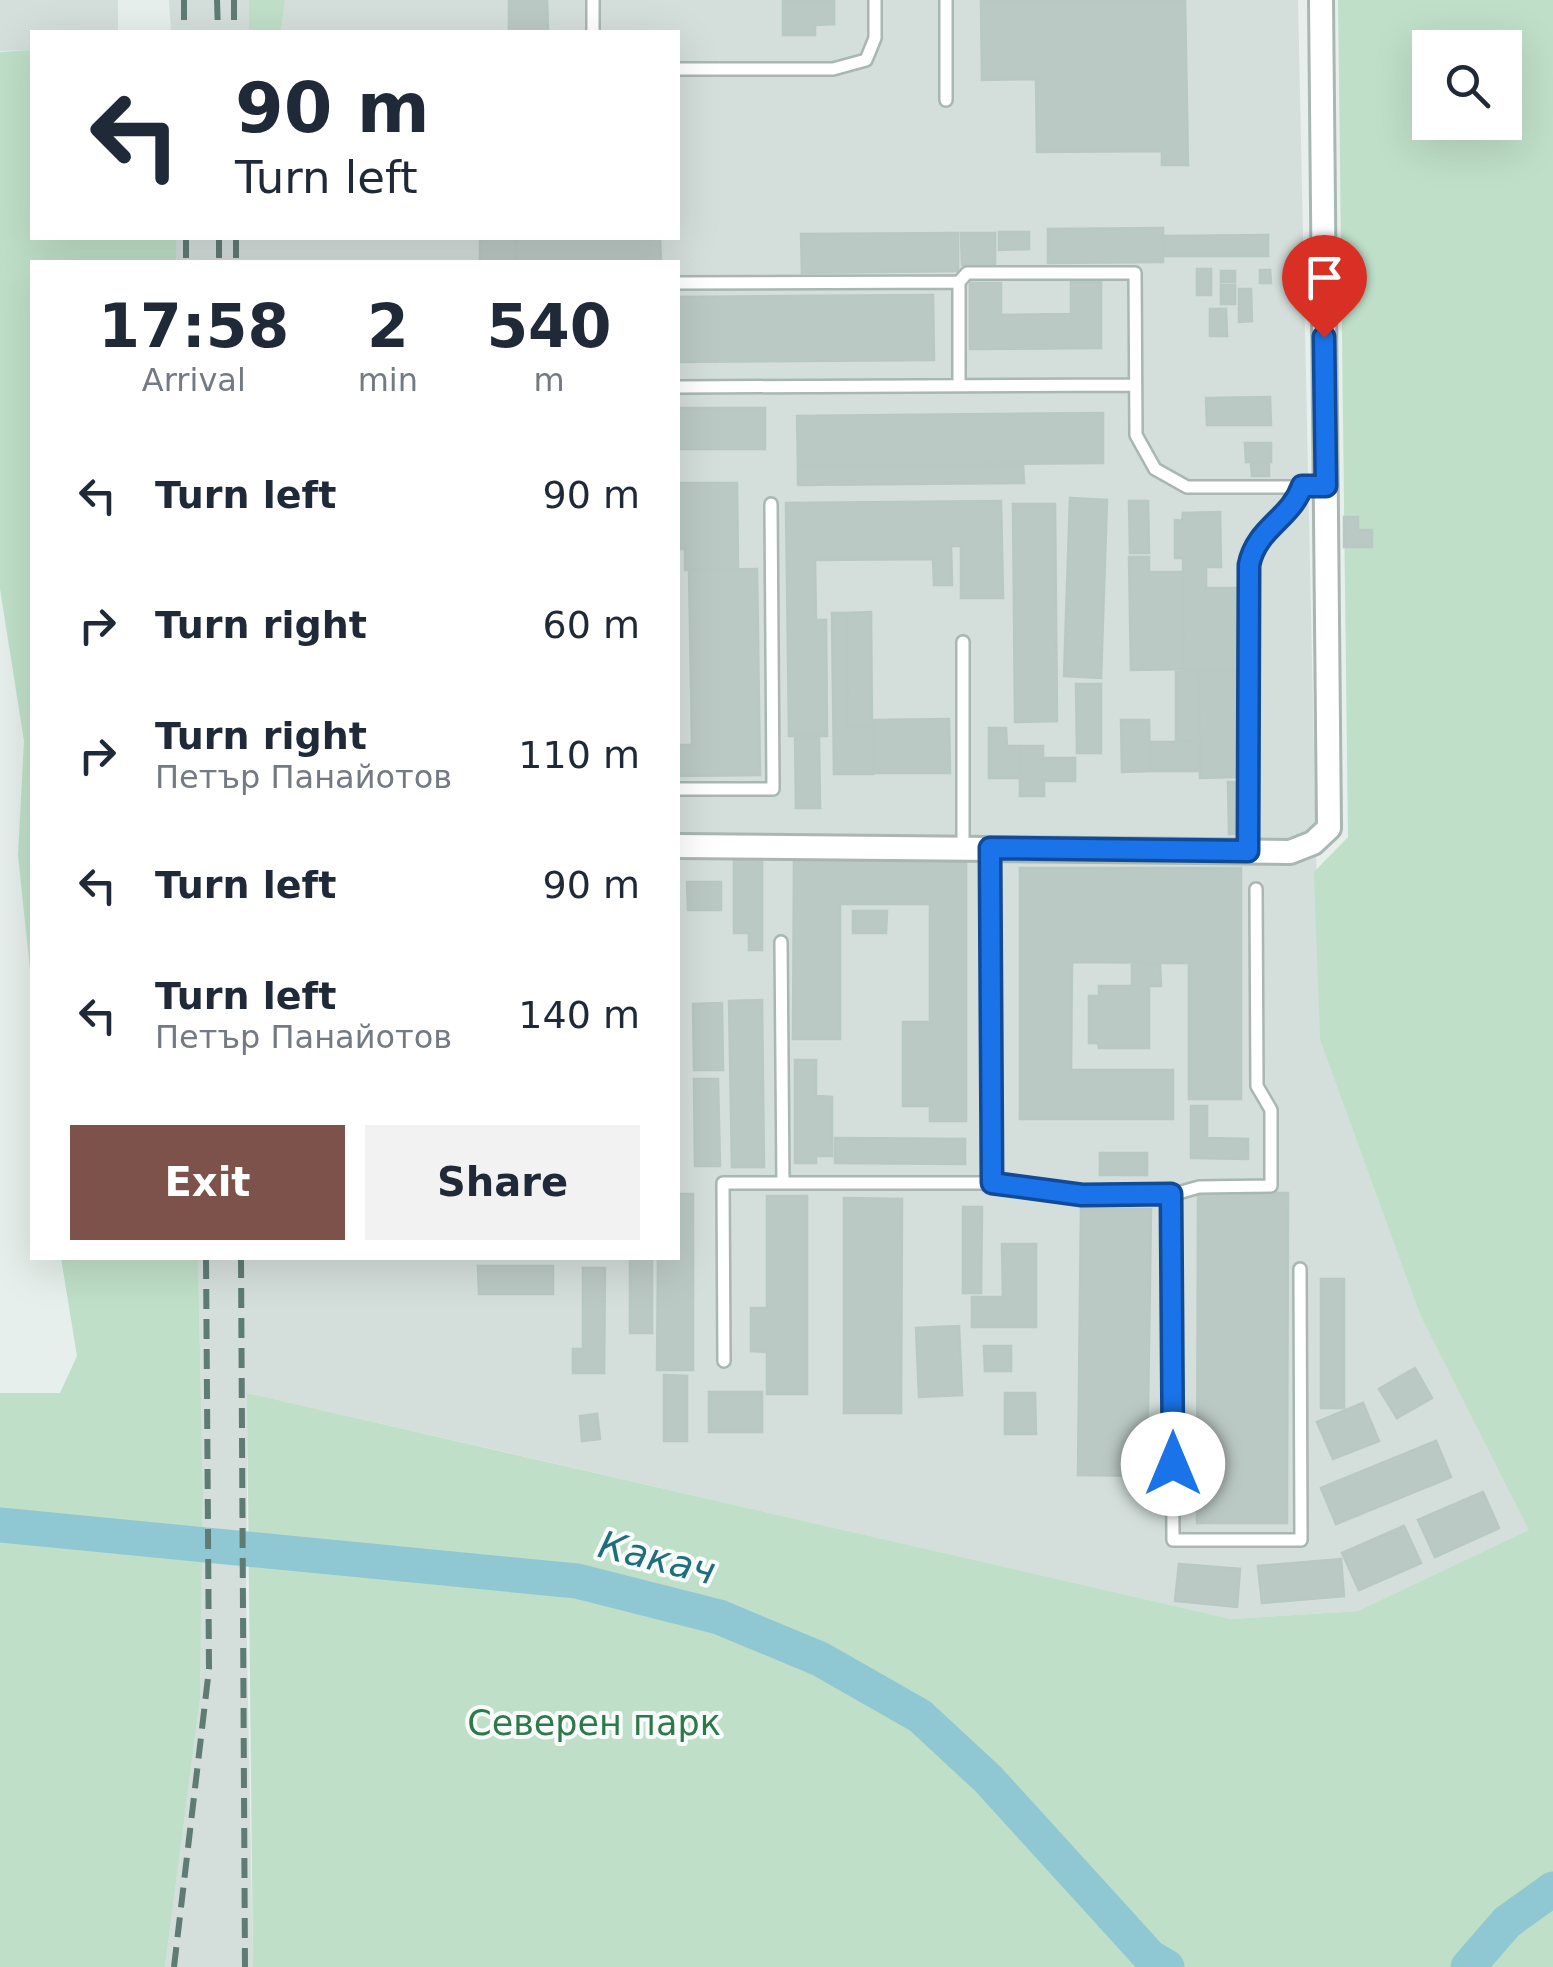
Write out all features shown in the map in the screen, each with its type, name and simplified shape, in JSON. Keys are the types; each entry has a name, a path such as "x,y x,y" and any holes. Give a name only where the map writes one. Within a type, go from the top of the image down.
{"street":[{"path":"680,846 1248,851 1302,849 1328,828 1314,486 1321,0"}],"lane":[{"path":"592,0 592,30"},
{"path":"680,68 833,69 866,60 875,38 876,0"},
{"path":"946,0 946,100"},
{"path":"680,283 959,282 968,273 1135,273 1136,435 1156,469 1187,487 1314,486"},
{"path":"959,282 959,386"},
{"path":"680,386 1135,385"},
{"path":"1248,851 1249,565 1266,526 1314,486"},
{"path":"680,789 773,789 772,504"},
{"path":"963,642 963,848"},
{"path":"990,848 992,1183"},
{"path":"724,1360 724,1184 992,1183 1082,1195 1171,1194 1199,1186 1271,1186 1271,1110 1257,1086 1256,890"},
{"path":"782,942 783,1183"},
{"path":"1171,1194 1173,1540 1301,1540 1300,1269"}],"shaded area":[{"path":"0,0 118,0 118,30 30,30 30,50 0,51"},
{"path":"169,0 249,0 249,30 171,30"},
{"path":"285,0 1298,0 1320,1040 1420,1315 1530,1530 1358,1611 1231,1619 248,1393 246,1593 253,1967 165,1967 200,1699 203,1493 198,1260 680,1260 680,260 176,260 176,240 680,240 680,30 281,30"}],"green space":[{"path":"249,0 285,0 281,30 249,30"},
{"name":"Северен парк","path":"1338,0 1553,0 1553,1967 253,1967 247,1393 1231,1619 1358,1611 1529,1530 1420,1315 1320,1040 1314,872 1348,837"},
{"path":"30,50 30,240 176,240 176,260 30,260 30,970 18,855 24,741 0,589 0,52"},
{"path":"61,1260 198,1260 203,1493 200,1699 165,1967 0,1967 0,1393 60,1393 77,1356"}],"building":[{"path":"509,0 547,0 548,30 509,30"},
{"path":"783,0 834,0 834,24 815,25 815,35 783,35"},
{"path":"981,0 1185,0 1188,165 1162,165 1162,151 1037,152 1036,79 982,80"},
{"path":"1163,228 1163,262 1048,263 1048,229"},
{"path":"999,232 1029,232 1029,249 999,250"},
{"path":"958,233 958,271 802,273 801,234"},
{"path":"961,233 995,233 995,264 962,265"},
{"path":"1268,235 1268,256 1165,256 1165,236"},
{"path":"480,240 516,240 516,260 480,260"},
{"path":"516,240 660,240 661,260 516,260"},
{"path":"1197,269 1211,269 1211,295 1197,295"},
{"path":"1260,270 1270,270 1271,283 1260,283"},
{"path":"1221,271 1235,271 1235,282 1221,282"},
{"path":"1071,282 1101,282 1101,348 970,349 970,283 1001,283 1001,315 1071,314"},
{"path":"1221,285 1235,285 1235,304 1221,304"},
{"path":"1239,289 1251,289 1252,321 1239,322"},
{"path":"933,295 934,360 680,362 680,297"},
{"path":"1210,309 1226,309 1227,336 1210,336"},
{"path":"1270,397 1271,425 1207,425 1206,398"},
{"path":"680,408 765,408 765,449 680,449"},
{"path":"1103,413 1103,463 798,466 797,416"},
{"path":"1245,443 1271,443 1271,462 1246,462"},
{"path":"1251,463 1269,463 1269,476 1252,476"},
{"path":"1023,464 1024,483 798,485 798,466"},
{"path":"680,483 737,483 738,569 685,570 685,549 680,549"},
{"path":"1070,498 1107,500 1101,678 1064,676"},
{"path":"1001,501 1003,598 961,598 961,546 951,546 952,585 934,585 933,559 815,560 816,620 826,620 827,736 789,736 786,503"},
{"path":"1129,501 1148,501 1149,553 1130,553"},
{"path":"1013,504 1055,504 1057,721 1015,722"},
{"path":"1220,512 1221,567 1206,567 1206,588 1241,588 1242,669 1184,669 1183,558 1175,558 1175,520 1182,521 1183,513"},
{"path":"1344,517 1358,517 1358,530 1372,530 1372,547 1344,547"},
{"path":"1129,557 1149,557 1149,572 1183,572 1184,669 1131,670"},
{"path":"757,569 760,775 680,776 680,745 692,745 689,570"},
{"path":"871,612 872,726 848,727 847,613"},
{"path":"832,613 847,613 848,727 872,726 873,774 834,774"},
{"path":"1199,671 1236,671 1237,777 1200,778"},
{"path":"1199,671 1200,741 1176,741 1176,672"},
{"path":"1076,684 1101,684 1101,753 1077,753"},
{"path":"949,719 950,773 874,773 874,720"},
{"path":"1121,720 1149,720 1150,771 1122,772"},
{"path":"989,728 1006,728 1007,746 1020,746 1020,778 989,778"},
{"path":"795,736 819,736 820,808 796,808"},
{"path":"1200,741 1200,771 1150,771 1150,742"},
{"path":"1020,746 1043,746 1043,758 1075,758 1075,781 1044,781 1044,796 1020,796"},
{"path":"1228,782 1238,782 1239,834 1229,834"},
{"path":"734,859 762,859 762,950 749,950 749,933 734,933"},
{"path":"794,860 966,860 966,1121 930,1121 930,1106 903,1106 903,1022 930,1022 930,904 840,904 840,1039 793,1039"},
{"path":"1020,868 1241,868 1241,1099 1189,1099 1189,963 1072,962 1071,1070 1173,1070 1173,1119 1020,1119"},
{"path":"687,882 721,882 721,910 688,910"},
{"path":"853,911 887,911 886,933 853,933"},
{"path":"1132,963 1160,963 1161,986 1149,986 1149,1048 1099,1048 1098,1043 1089,1043 1089,996 1099,996 1099,986 1132,986"},
{"path":"762,1000 764,1167 732,1167 729,1001"},
{"path":"722,1003 723,1070 694,1070 693,1004"},
{"path":"795,1060 816,1060 816,1096 832,1097 832,1156 816,1156 816,1163 795,1163"},
{"path":"694,1079 718,1079 720,1166 695,1166"},
{"path":"1191,1106 1207,1106 1207,1138 1248,1139 1248,1159 1191,1158"},
{"path":"835,1138 965,1139 965,1164 835,1163"},
{"path":"1100,1153 1147,1153 1147,1175 1100,1175"},
{"path":"1198,1192 1288,1193 1287,1523 1197,1523"},
{"path":"680,1194 693,1194 693,1370 657,1370 658,1260 680,1260"},
{"path":"767,1196 807,1196 807,1394 767,1394 767,1352 751,1351 751,1308 767,1308"},
{"path":"844,1198 902,1199 901,1413 844,1413"},
{"path":"963,1207 982,1207 981,1293 963,1293"},
{"path":"1081,1208 1151,1209 1147,1476 1078,1475"},
{"path":"1002,1244 1036,1244 1036,1327 972,1327 972,1297 1003,1297"},
{"path":"630,1260 652,1260 652,1333 630,1333"},
{"path":"478,1266 553,1266 553,1294 479,1294"},
{"path":"583,1268 605,1268 604,1373 573,1373 573,1349 583,1349"},
{"path":"1321,1279 1344,1279 1344,1408 1321,1408"},
{"path":"959,1326 962,1395 919,1397 916,1328"},
{"path":"984,1346 1011,1346 1011,1371 985,1371"},
{"path":"1415,1368 1432,1398 1397,1418 1379,1389"},
{"path":"664,1375 687,1376 687,1441 664,1441"},
{"path":"709,1392 762,1392 762,1432 709,1432"},
{"path":"1005,1393 1035,1393 1036,1434 1005,1434"},
{"path":"1363,1403 1379,1441 1333,1459 1317,1422"},
{"path":"597,1414 600,1439 582,1441 580,1416"},
{"path":"1436,1441 1451,1477 1336,1524 1321,1488"},
{"path":"1483,1492 1499,1528 1435,1557 1418,1520"},
{"path":"1404,1526 1421,1563 1359,1590 1342,1553"},
{"path":"1341,1559 1344,1596 1262,1603 1258,1566"},
{"path":"1179,1564 1240,1569 1237,1607 1175,1601"}],"waterway":[{"name":"Какач","path":"0,1525 577,1581 719,1617 820,1659 920,1716 988,1779 1150,1957 1167,1967"},
{"name":"Какач","path":"1468,1967 1507,1922 1553,1889"}],"railway":[{"path":"184,0 184,30"},
{"path":"217,0 218,30"},
{"path":"234,0 234,30"},
{"path":"186,240 186,260"},
{"path":"219,240 219,260"},
{"path":"236,240 236,260"},
{"path":"174,1967 209,1669 206,1260"},
{"path":"241,1260 245,1967"}],"route":[{"path":"1173,1464 1171,1194 1082,1195 992,1183 990,848 1248,851 1249,565 1251,552 1266,526 1291,508 1302,486 1326,486 1324,337"}]}
